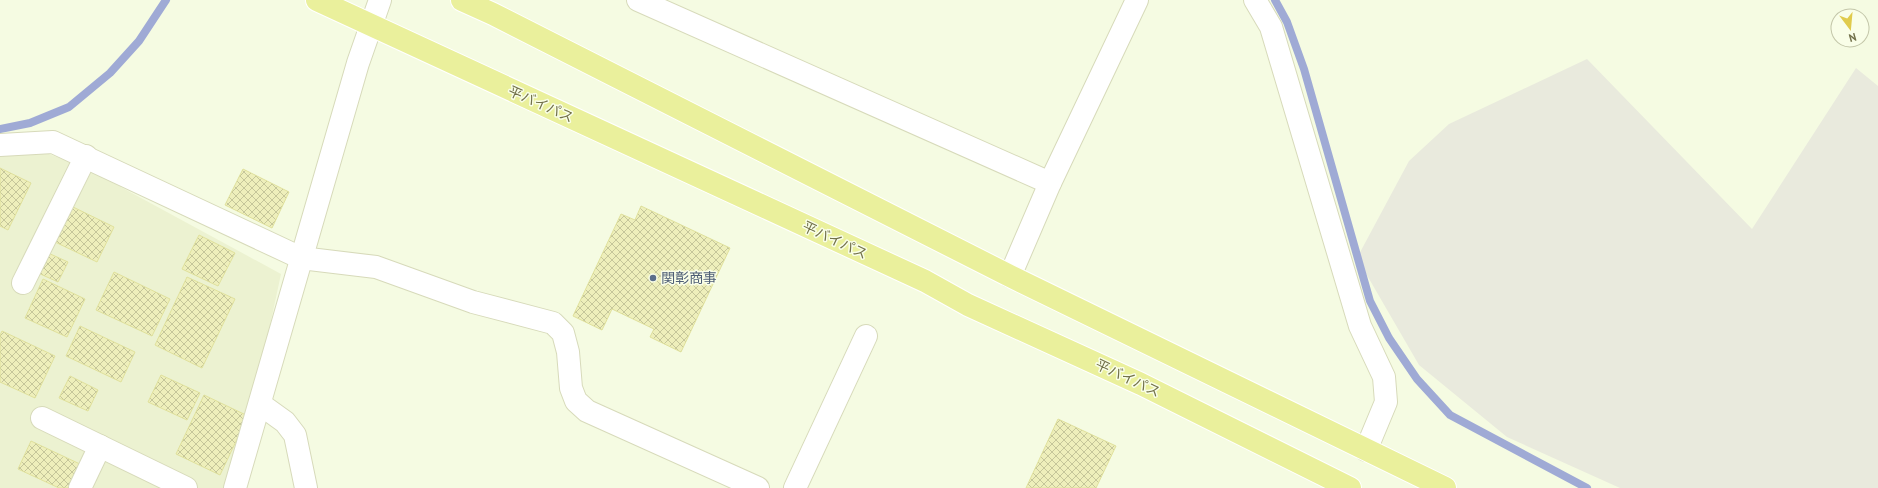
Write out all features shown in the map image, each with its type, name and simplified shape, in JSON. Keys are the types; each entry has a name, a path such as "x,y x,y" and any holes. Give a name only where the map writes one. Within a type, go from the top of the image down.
{"highway":[{"name":"平バイパス","path":"317,0 925,281 968,305 1141,384 1350,488"},
{"path":"462,0 493,14 1010,276 1444,488"}],"street":[{"path":"235,488 358,63 380,0"},
{"path":"638,0 1050,183"},
{"path":"1010,276 1050,183 1137,0"},
{"path":"1255,0 1271,27 1360,326 1384,377 1386,402 1366,450"},
{"path":"0,145 53,142 86,156 301,258 376,267 473,302 553,323 563,333 571,388 576,401 587,411 758,488"},
{"path":"23,283 86,156"},
{"path":"795,488 866,336"},
{"path":"260,404 285,422 295,435 306,488"},
{"path":"42,418 186,488"},
{"path":"80,488 100,446"}],"shaded area":[{"path":"1587,59 1752,229 1856,68 1878,86 1878,488 1620,488 1507,437 1419,365 1357,258 1409,161 1449,124"},
{"path":"0,153 46,153 84,167 281,274 242,456 228,488 0,488"}],"building":[{"path":"0,168 31,183 8,230 0,226"},
{"path":"243,169 289,192 272,228 225,205"},
{"path":"71,206 114,227 97,262 53,241"},
{"name":"関彰商事","path":"641,206 730,248 681,352 650,337 654,329 612,309 602,330 573,316 621,214 635,220"},
{"path":"199,235 235,253 218,286 182,269"},
{"path":"46,252 68,262 58,282 36,272"},
{"path":"114,272 170,299 152,336 96,310"},
{"path":"187,277 235,299 202,368 155,345"},
{"path":"43,279 85,299 67,337 25,318"},
{"path":"80,326 135,352 121,382 66,356"},
{"path":"2,331 55,356 35,398 0,382 0,335"},
{"path":"161,375 200,393 187,420 148,402"},
{"path":"70,376 98,390 88,411 59,398"},
{"path":"204,395 248,416 220,475 176,454"},
{"path":"1058,419 1116,446 1096,488 1026,488"},
{"path":"31,441 82,465 71,488 59,488 18,469"}],"waterway":[{"path":"0,129 30,123 69,107 110,73 139,41 166,0"},
{"path":"1275,0 1287,22 1304,69 1370,301 1389,338 1417,379 1450,415 1587,488"}],"place":[{"name":"関彰商事","path":"653,278"}]}
